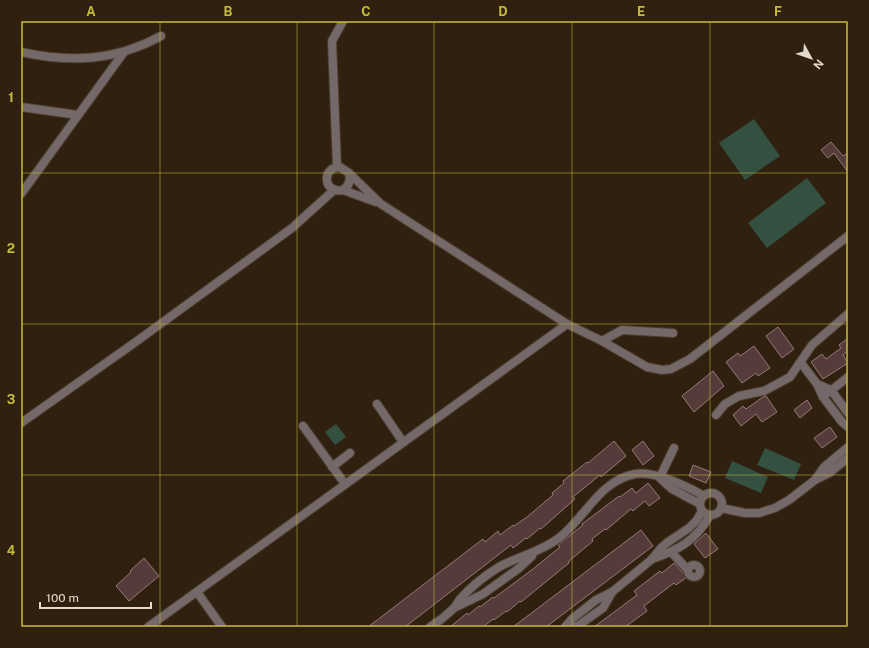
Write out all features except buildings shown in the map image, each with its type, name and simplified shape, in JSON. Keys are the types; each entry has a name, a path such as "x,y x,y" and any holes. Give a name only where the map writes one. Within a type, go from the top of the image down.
{"street":[{"path":"337,167 332,41 343,21"},
{"path":"21,52 64,59 90,58 124,52 147,44 161,36"},
{"path":"21,194 124,52"},
{"path":"21,107 78,115"},
{"path":"381,204 329,186 327,176 330,170 337,167 344,168 381,204 567,324 602,341 647,367 662,370 671,369 690,359 848,236"},
{"path":"21,422 137,341 292,228 338,190 348,184 350,180 348,173"},
{"path":"716,415 725,404 738,396 764,391 790,377 812,345 848,314"},
{"path":"148,627 567,324"},
{"path":"602,341 618,332 628,330 673,333"},
{"path":"801,363 817,384 823,397 836,415 848,427"},
{"path":"823,397 848,377"},
{"path":"817,384 831,390 846,411 836,415"},
{"path":"377,404 403,442"},
{"path":"303,426 345,484"},
{"path":"815,480 824,466 848,447"},
{"path":"660,477 674,448"},
{"path":"332,467 350,453"},
{"path":"721,508 745,513 759,513 775,508 815,480 829,473 848,458"},
{"path":"430,627 454,607 470,590 500,567 552,543 567,531 596,498 618,481 628,476 643,473 660,477 672,490 704,506 717,513 721,508 721,501 717,495 710,494 704,506 693,524 662,547 651,560 612,592 596,600 572,618 565,627"},
{"path":"651,560 671,552 685,544 696,535 704,526 704,506"},
{"path":"454,607 483,594 518,569 537,551"},
{"path":"671,552 688,570"},
{"path":"197,592 222,627"},
{"path":"573,627 579,625 603,608 612,592"}],"green space":[{"path":"754,119 780,156 745,180 719,143"},
{"path":"807,178 826,203 767,248 748,223"},
{"path":"336,424 346,437 335,445 325,432"},
{"path":"765,448 801,464 794,480 757,465"},
{"path":"732,461 768,477 761,493 725,478"}]}
